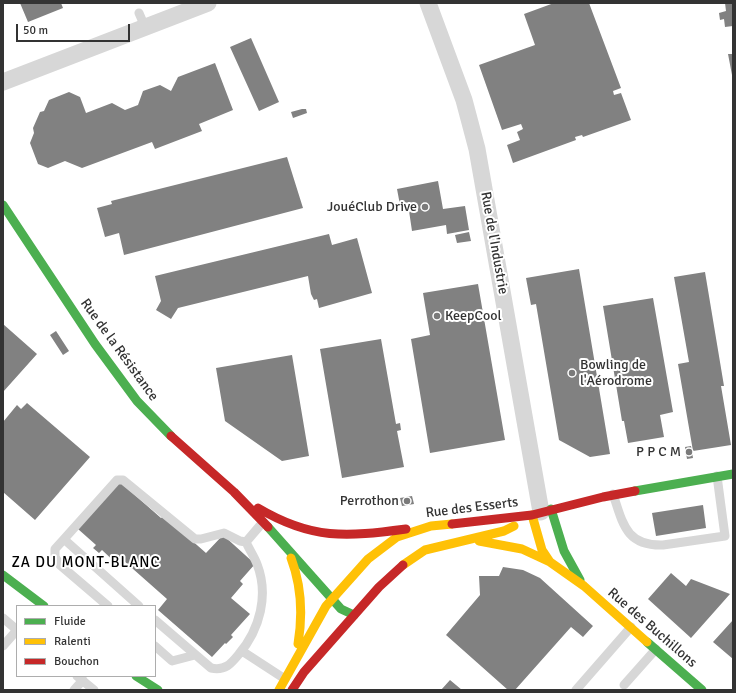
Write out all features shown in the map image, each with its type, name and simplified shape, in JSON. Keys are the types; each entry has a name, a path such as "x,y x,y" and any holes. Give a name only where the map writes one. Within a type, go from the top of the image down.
{"street":[{"path":"3,82 142,20 208,3"},
{"name":"Rue de l'Industrie","path":"428,3 464,100 477,149 541,512"},
{"name":"Rue de la Résistance","path":"3,205 95,344 129,392 163,429 234,492 284,544 343,611 354,615"},
{"name":"Rue des Esserts","path":"279,690 317,620 331,599 365,555 397,537 431,526 541,512 613,494 733,474"},
{"name":"Rue de la Résistance","path":"234,492 272,516 301,530 319,534 345,535 431,526"},
{"name":"Rue des Esserts","path":"292,690 304,672 378,588 416,555 425,550 508,530 541,512"},
{"name":"Rue des Buchillons","path":"541,512 542,550 550,562 584,586 702,690"},
{"name":"Rue des Buchillons","path":"541,512 584,586"},
{"path":"345,535 356,544"},
{"path":"468,540 511,546 527,551 550,562"},
{"path":"284,544 297,573 302,600 301,624 295,661"},
{"path":"365,555 373,568"},
{"path":"3,574 43,605"},
{"path":"376,578 378,588"},
{"path":"140,679 151,690"},
{"path":"140,679 158,690"}],"lane":[{"path":"613,494 625,527 638,541 653,545 663,545 725,536 717,476"},
{"path":"107,605 60,565 55,557 55,549 116,481 121,479 195,539 201,539 224,533 240,541 246,542"},
{"path":"246,542 263,522"},
{"path":"65,538 66,541 138,605"},
{"path":"156,621 211,668 218,670 230,665 249,642 257,625 262,590 257,563 246,542"},
{"path":"3,618 16,629"},
{"path":"576,690 631,627"},
{"path":"3,646 16,631"},
{"path":"156,647 172,661 195,655"},
{"path":"624,685 656,649"},
{"path":"242,651 285,679"},
{"path":"74,690 80,678 91,689"}],"building":[{"path":"20,3 61,3 63,8 28,22"},
{"path":"554,3 589,3 621,88 613,91 614,95 621,93 631,120 583,137 582,135 575,137 576,140 513,163 507,145 520,140 517,132 523,129 521,124 502,130 479,65 535,45 524,14"},
{"path":"725,3 733,3 733,26 725,27 724,19 720,20 719,13 726,11"},
{"path":"251,38 279,102 259,111 230,47"},
{"path":"728,54 733,54 733,75 732,75"},
{"path":"215,63 233,110 199,124 202,131 155,149 152,142 82,168 65,161 48,168 38,164 30,143 34,133 33,128 40,112 44,111 49,100 69,92 80,97 86,113 112,103 125,110 138,105 143,91 160,85 171,91 178,77"},
{"path":"306,109 307,113 293,118 291,112"},
{"path":"287,157 303,208 124,255 119,233 105,237 97,208 112,204 111,201"},
{"name":"JouéClub Drive","path":"438,181 443,209 465,206 469,230 447,234 446,225 412,231 408,204 400,205 397,189"},
{"path":"469,232 471,241 457,243 455,235"},
{"path":"329,234 332,245 357,238 372,293 319,308 317,299 314,300 311,294 308,276 178,308 171,319 156,310 161,301 155,276"},
{"name":"Bowling de l'Aérodrome","path":"579,269 610,454 590,457 559,440 536,304 531,305 526,278"},
{"path":"705,272 724,386 721,386 731,445 693,451 678,364 689,362 674,277"},
{"path":"478,284 505,440 430,453 411,339 430,335 423,293"},
{"path":"653,298 673,412 660,415 664,437 628,443 624,421 622,421 603,306"},
{"path":"3,324 37,354 3,392"},
{"path":"56,331 69,351 63,355 50,335"},
{"path":"381,339 396,424 400,423 401,430 397,431 404,467 342,478 320,349"},
{"path":"292,355 309,456 282,461 225,421 216,368"},
{"path":"27,403 90,457 35,520 3,492 3,422 17,405 21,409"},
{"name":"P P C M","path":"691,446 693,458 687,459 685,447"},
{"path":"120,482 161,518 164,516 206,553 223,535 255,564 240,581 243,584 231,598 250,614 231,635 233,637 212,657 158,610 167,599 124,561 119,566 102,550 99,553 93,548 96,545 78,529"},
{"name":"Perrothon","path":"412,496 414,504 402,506 400,498"},
{"path":"703,505 706,528 656,536 652,513"},
{"path":"503,567 523,570 540,578 593,626 583,637 571,627 515,690 508,690 446,635 480,595 479,576 499,576"},
{"path":"671,573 686,586 691,579 730,594 691,638 648,599"},
{"path":"733,620 733,659 713,642"},
{"path":"450,680 462,690 441,690"}],"traffic: fast":[{"path":"3,205 95,344 137,401 171,436"},
{"path":"635,491 733,474"},
{"path":"551,509 564,551 580,580"},
{"path":"268,527 341,609 354,615"},
{"path":"3,575 43,605"},
{"path":"647,642 702,690"},
{"path":"138,677 158,690"}],"traffic: slow":[{"path":"532,515 542,550 550,562 584,586 647,642"},
{"path":"279,690 326,606 368,559 397,537 431,526 452,524"},
{"path":"403,565 425,550 504,531 514,526"},
{"path":"479,541 522,549 550,562"},
{"path":"291,558 297,579 301,611 298,644"}],"traffic: jam":[{"path":"171,436 234,492 268,527"},
{"path":"452,524 532,515 603,497 635,491"},
{"path":"258,508 295,526 330,534 365,534 406,529"},
{"path":"292,690 304,672 379,587 403,565"}],"place":[{"name":"JouéClub Drive","path":"425,207"},
{"name":"KeepCool","path":"437,316"},
{"name":"Bowling de l'Aérodrome","path":"572,373"},
{"name":"P P C M","path":"689,452"},
{"name":"Perrothon","path":"407,501"}],"district":[{"name":"ZA DU MONT-BLANC","path":"86,563"}]}
